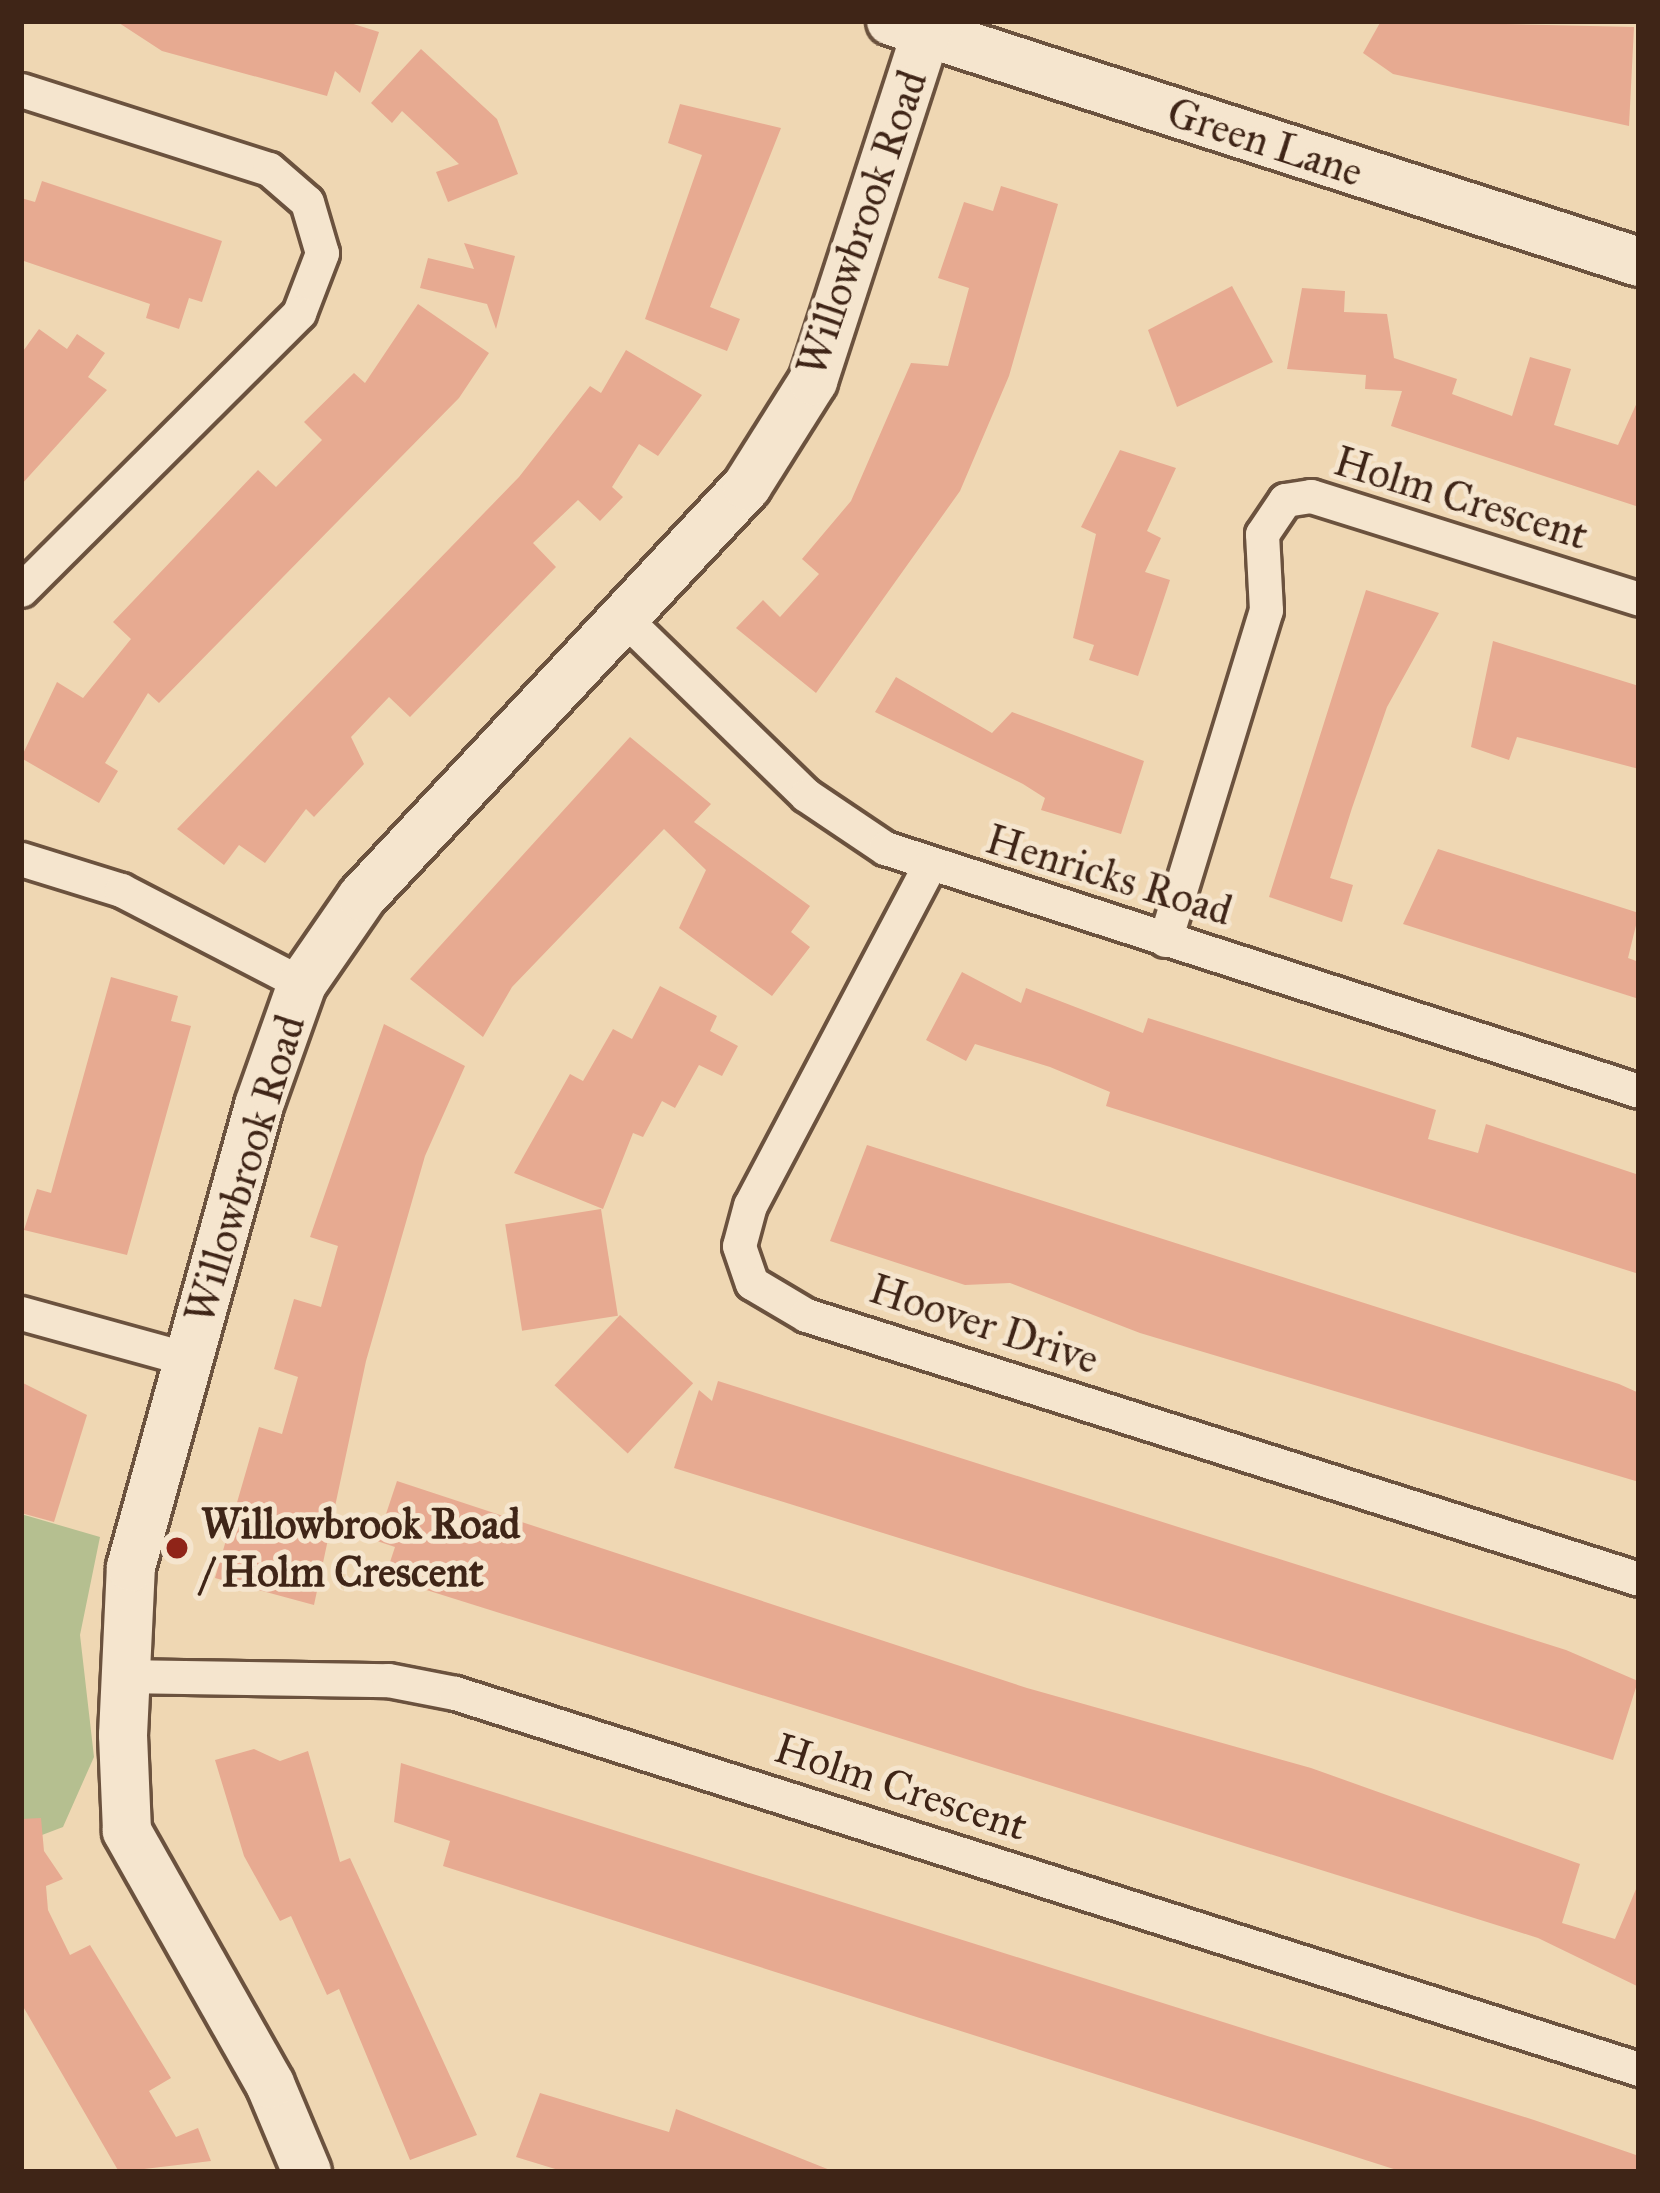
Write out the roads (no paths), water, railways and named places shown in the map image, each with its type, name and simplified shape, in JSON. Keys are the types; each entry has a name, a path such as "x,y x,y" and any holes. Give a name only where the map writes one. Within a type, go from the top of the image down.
{"street":[{"name":"Green Lane","path":"916,25 1639,262"},
{"name":"Willowbrook Road","path":"307,2172 270,2084 128,1831 121,1676 131,1568 188,1359 302,984 362,897 747,486 813,381 916,25"},
{"path":"21,90 269,170 308,202 322,254 299,313 21,590"},
{"name":"Holm Crescent","path":"1165,940 1266,610 1262,534 1286,500 1311,496 1639,599"},
{"name":"Henricks Road","path":"625,619 806,794 929,866 1639,1090"},
{"path":"21,859 121,890 302,984"},
{"name":"Hoover Drive","path":"929,866 750,1205 739,1246 752,1283 806,1315 1639,1579"},
{"path":"21,1313 188,1359"},
{"name":"Holm Crescent","path":"121,1676 388,1680 455,1693 1639,2068"}],"place":[{"name":"Willowbrook Road / Holm Crescent","path":"177,1548"}]}
